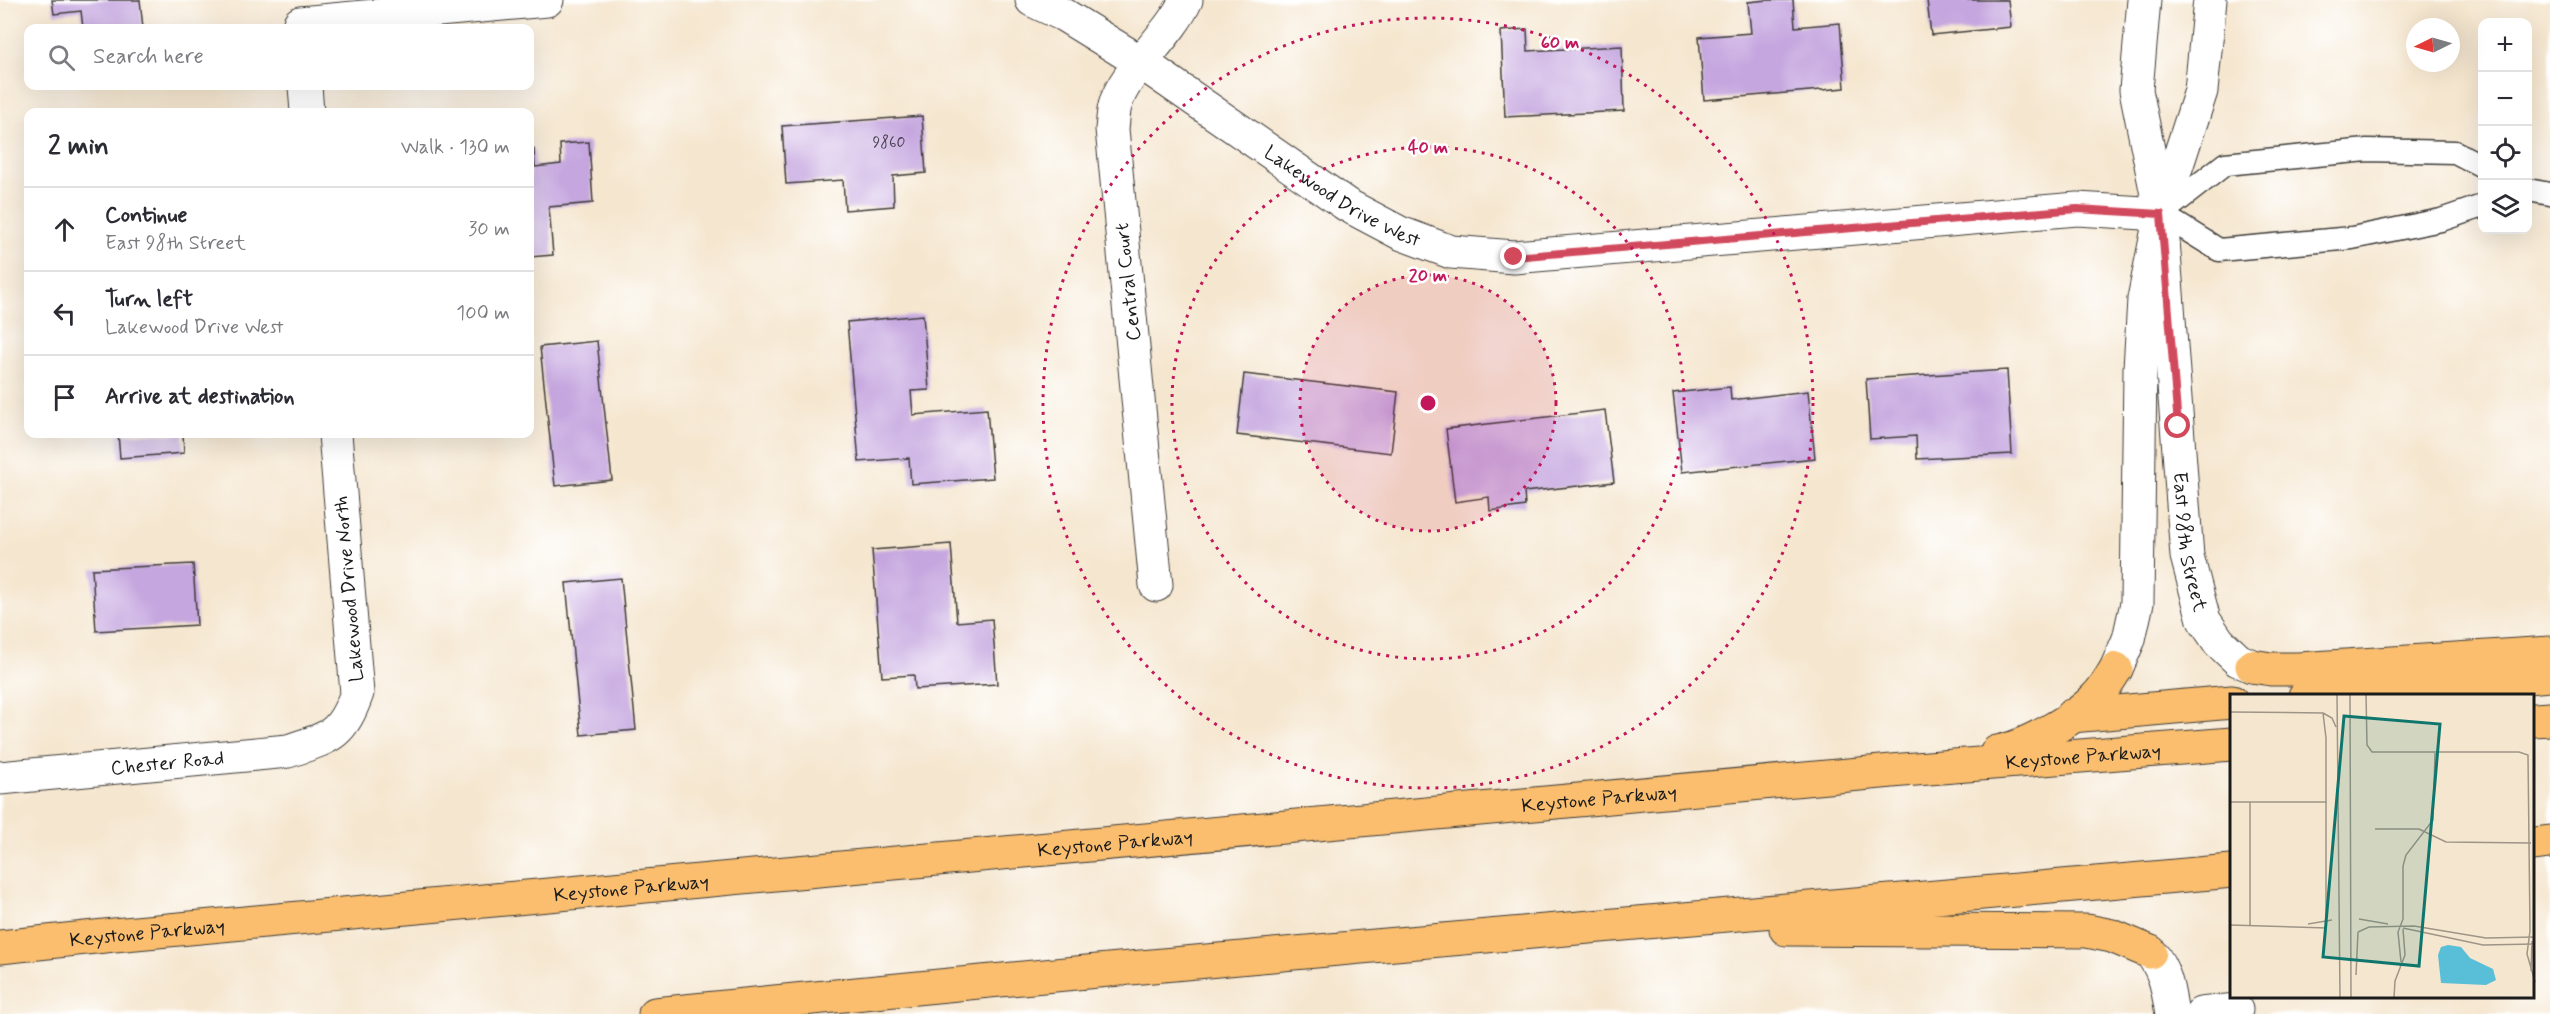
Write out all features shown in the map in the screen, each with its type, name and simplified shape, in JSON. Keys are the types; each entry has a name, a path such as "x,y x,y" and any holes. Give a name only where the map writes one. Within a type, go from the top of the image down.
{"highway":[{"path":"2252,666 2298,669 2550,653"},
{"path":"1904,770 2006,750 2038,737 2097,696 2116,669"},
{"path":"2328,694 2550,675"},
{"path":"2071,716 2230,702"},
{"path":"2535,720 2550,719"},
{"name":"Keystone Parkway","path":"0,947 126,933 1904,770 2230,744"},
{"path":"2535,844 2550,842"},
{"path":"655,1014 1320,950 2230,871"},
{"path":"1599,927 2087,932 2112,936 2150,952"}],"street":[{"path":"299,17 547,0"},
{"name":"Lakewood Drive West","path":"1032,0 1064,15 1142,63 1347,205 1400,233 1451,252 1514,257 2077,209 2161,214"},
{"name":"Central Court","path":"1156,585 1112,129 1115,104 1125,85 1179,16 1186,0"},
{"name":"East 98th Street","path":"2144,0 2136,90 2161,214 2187,556 2204,620 2219,642 2231,654 2252,666"},
{"name":"East 98th Street","path":"2116,669 2129,639 2137,603 2140,369 2144,299 2161,214 2201,91 2210,0"},
{"path":"305,90 307,108"},
{"name":"Lakewood Drive North","path":"331,736 348,718 357,693 335,438"},
{"name":"Chester Road","path":"0,778 288,751 331,736"},
{"path":"2150,952 2161,966 2167,983 2172,1014"},
{"path":"2201,1014 2236,1007"}],"lane":[{"path":"2478,164 2455,152 2367,150 2225,164 2161,214 2219,250 2352,238 2440,220 2478,207"}],"building":[{"path":"52,0 140,0 143,24 83,24 81,11 54,14"},
{"path":"1793,0 1795,27 1840,23 1845,88 1704,100 1699,37 1751,33 1748,2"},
{"path":"1927,0 2008,0 2011,27 1931,35"},
{"path":"1527,29 1528,51 1622,46 1624,111 1505,117 1501,31"},
{"path":"922,116 926,173 893,176 894,206 845,210 843,180 786,184 782,126"},
{"path":"589,142 593,203 549,207 553,255 534,257 534,149 535,167 561,164 560,144"},
{"path":"923,315 929,390 911,391 913,415 987,409 993,478 911,484 909,458 859,462 847,322"},
{"path":"597,341 612,480 555,486 540,347"},
{"path":"2007,370 2012,454 1917,459 1916,436 1870,439 1866,379"},
{"path":"1244,374 1398,392 1391,453 1237,435"},
{"path":"1730,387 1731,400 1808,391 1815,458 1682,472 1673,393"},
{"path":"1605,410 1614,482 1524,492 1525,506 1490,511 1489,497 1455,502 1446,429"},
{"path":"118,438 183,438 184,453 120,458"},
{"path":"951,544 957,622 992,619 997,684 915,689 914,675 882,677 872,550"},
{"path":"193,564 197,625 96,631 92,569"},
{"path":"621,578 636,730 581,735 566,583"}],"route":[{"path":"1514,257 2077,209 2161,214 2178,426"}]}
